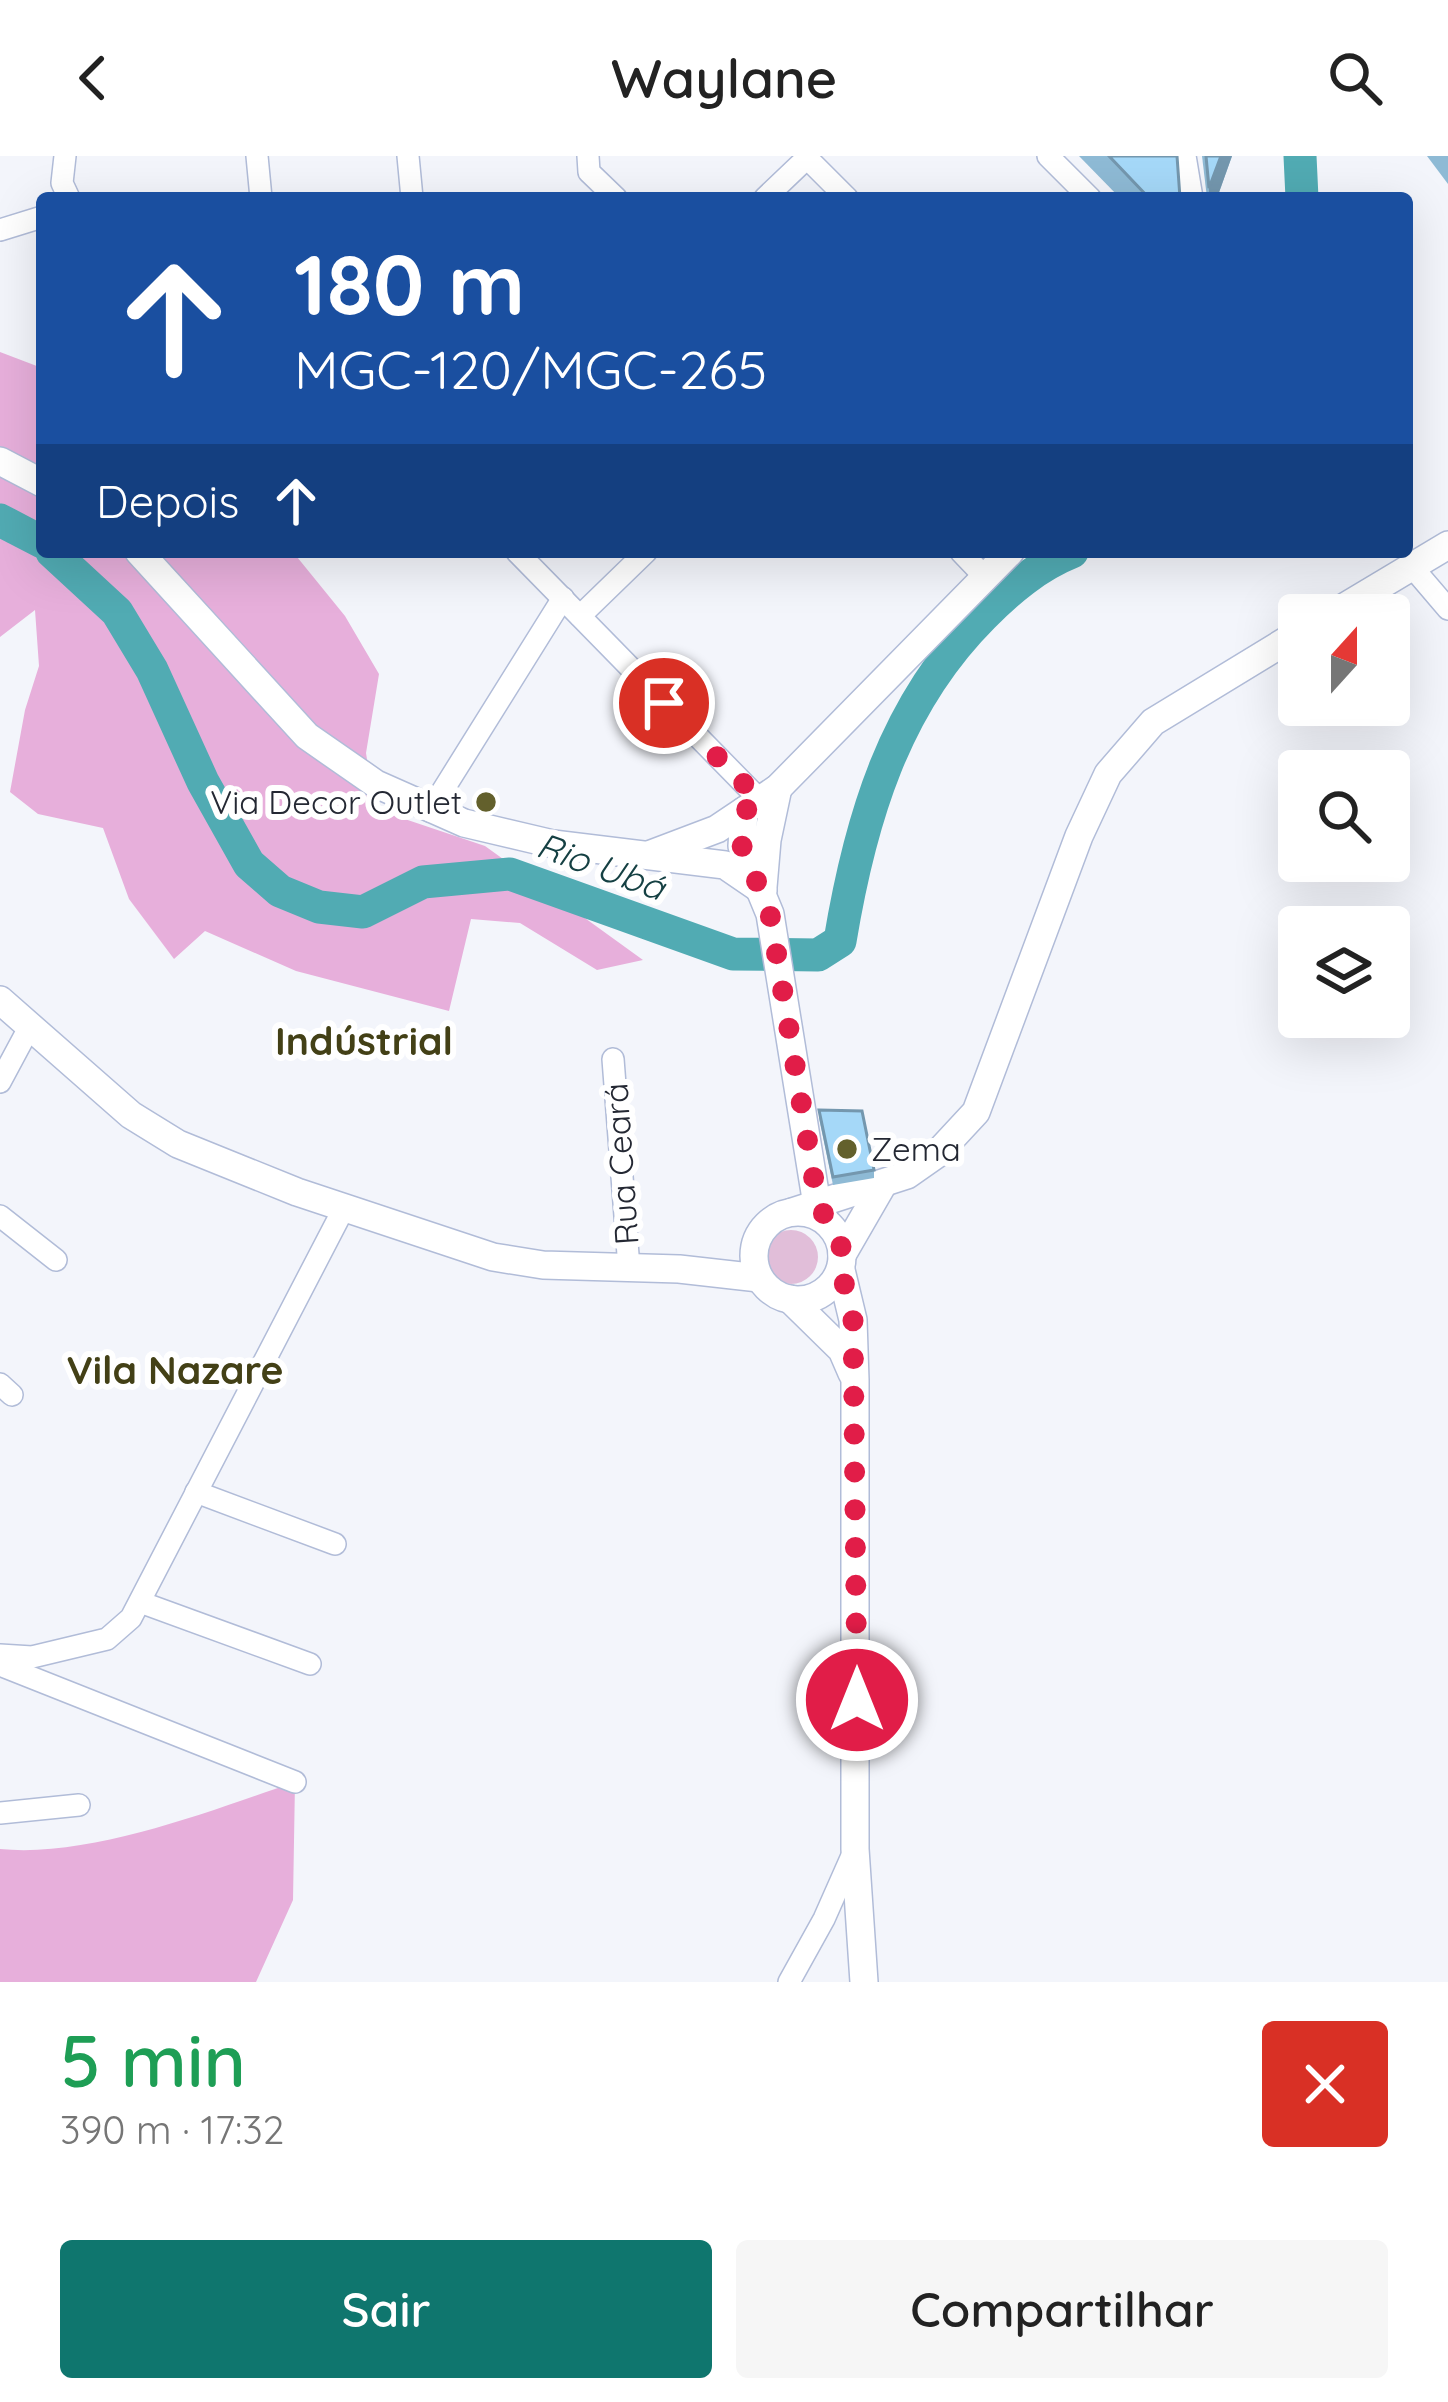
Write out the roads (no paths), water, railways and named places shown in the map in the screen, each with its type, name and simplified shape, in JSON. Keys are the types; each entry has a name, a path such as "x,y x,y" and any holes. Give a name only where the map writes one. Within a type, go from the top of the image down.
{"main road":[{"path":"1182,156 1189,192"},
{"path":"0,461 36,480"},
{"path":"1367,594 1448,545"},
{"path":"144,558 307,736 376,784 430,811 553,844 724,865 766,903"},
{"path":"647,856 717,829 760,800 1003,558"},
{"path":"855,1380 842,1351 790,1300 759,1278 753,1255 762,1228 815,1204 907,1175 937,1154 976,1112 1079,836 1108,774 1153,722 1278,646"},
{"path":"760,800 766,840 766,903 815,1204 836,1234 853,1320 855,1849 864,1982"},
{"path":"760,800 742,846 766,903"},
{"path":"0,1000 131,1114 178,1144 344,1208 493,1257 543,1265 759,1278"},
{"path":"790,1300 817,1296 829,1288 884,1184"}],"street":[{"path":"65,156 62,183 66,192"},
{"path":"257,156 260,192"},
{"path":"408,156 411,192"},
{"path":"588,156 590,172 610,192"},
{"path":"1048,156 1084,192"},
{"path":"771,192 808,157 841,192"},
{"path":"0,230 36,219"},
{"path":"523,558 760,800"},
{"path":"580,616 640,558"},
{"path":"967,558 983,575"},
{"path":"1413,568 1448,609"},
{"path":"430,811 562,598"},
{"path":"0,1082 30,1027"},
{"name":"Rua Ceará","path":"613,1059 629,1268"},
{"path":"0,1654 32,1657 107,1639 131,1618 344,1208"},
{"path":"0,1216 56,1259"},
{"path":"196,1492 335,1544"},
{"path":"140,1602 310,1664"},
{"path":"0,1665 295,1782"},
{"path":"0,1813 79,1805"},
{"path":"789,1982 855,1849"}],"waterway":[{"name":"Rio Ubá","path":"1300,156 1302,192"},
{"name":"Rio Ubá","path":"0,520 36,539"},
{"name":"Rio Ubá","path":"58,558 117,612 152,670 203,782 249,864 280,891 319,907 363,912 423,882 510,874 733,954 818,955 840,941 871,808 904,726 926,687 983,616 1059,558"}],"place":[{"name":"Via Decor Outlet","path":"486,802"},
{"name":"Zema","path":"847,1149"}],"district":[{"name":"Indústrial","path":"364,1041"},
{"name":"Vila Nazare","path":"175,1370"}]}
